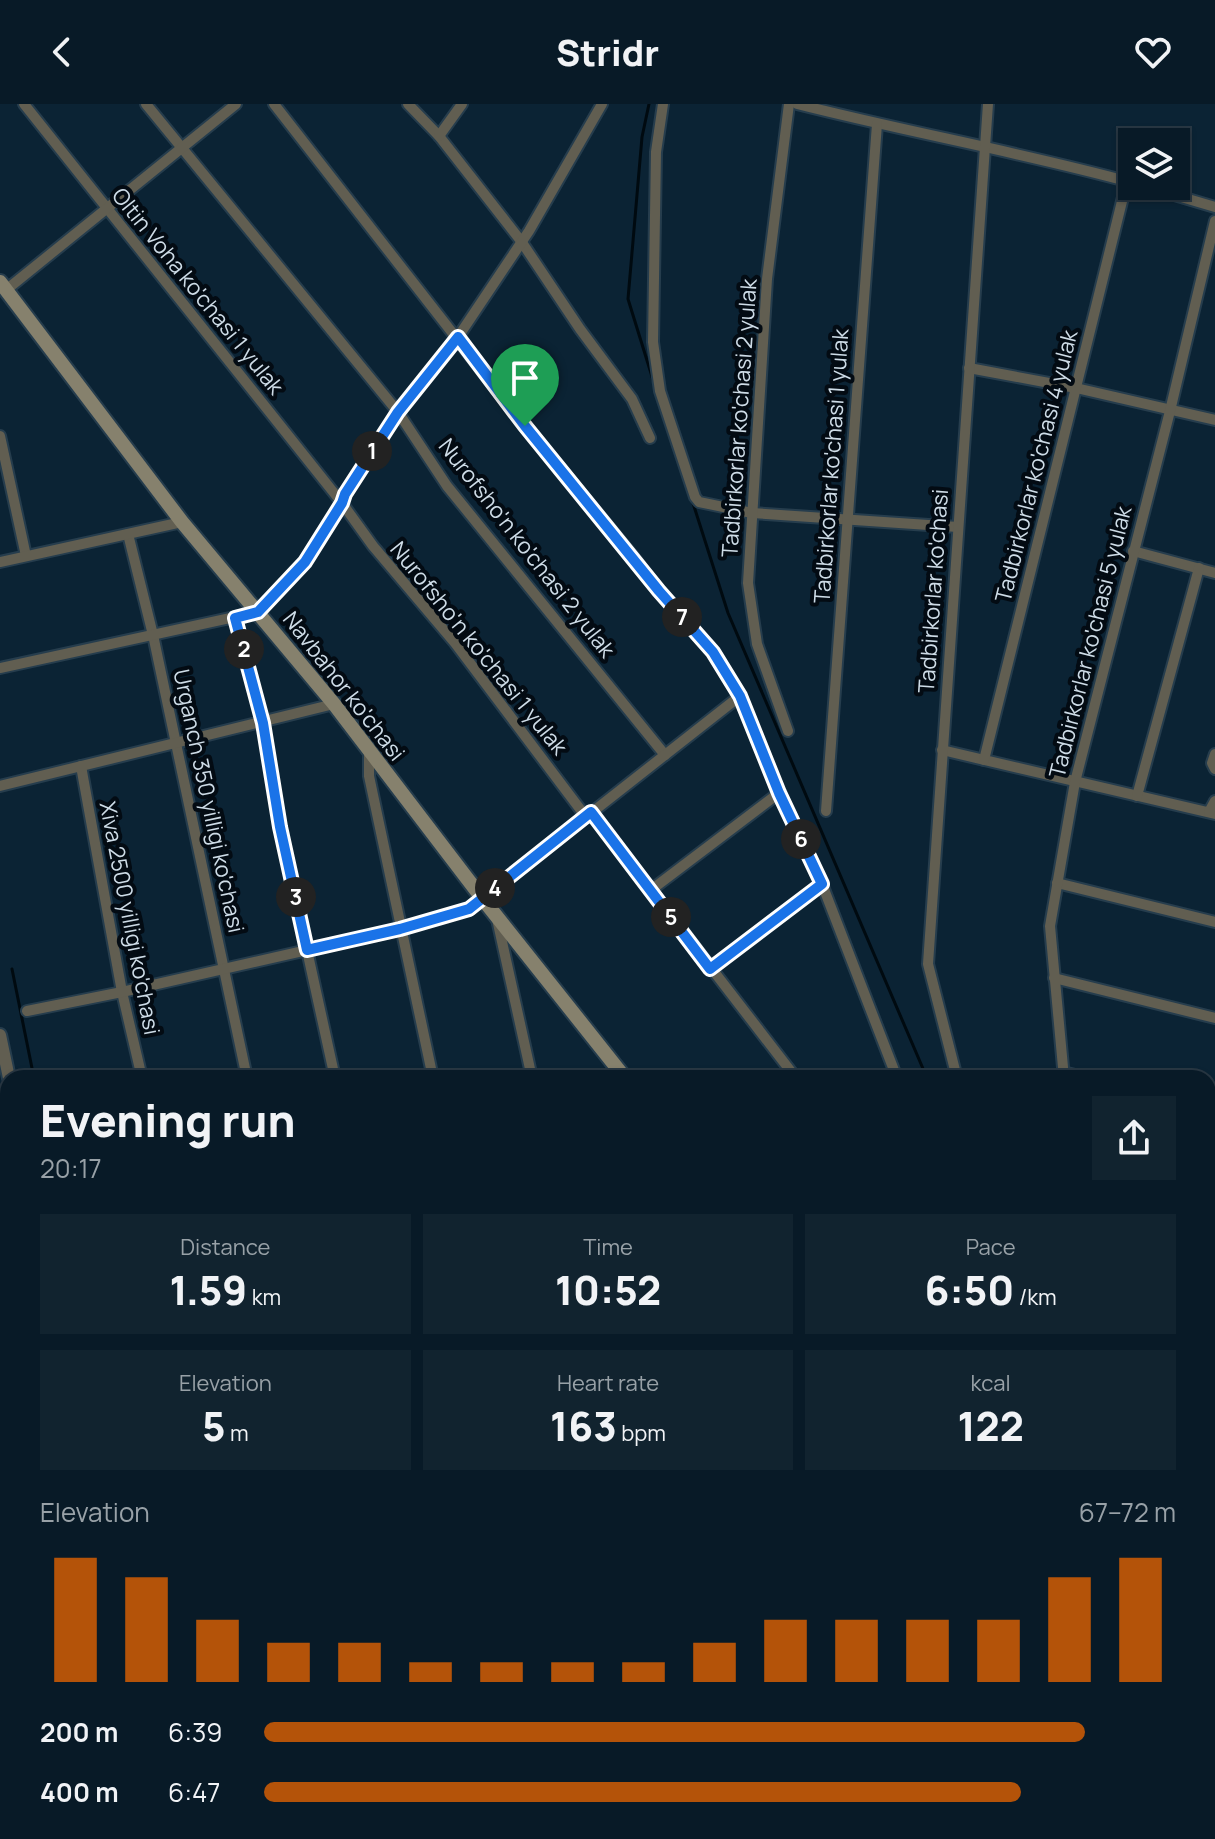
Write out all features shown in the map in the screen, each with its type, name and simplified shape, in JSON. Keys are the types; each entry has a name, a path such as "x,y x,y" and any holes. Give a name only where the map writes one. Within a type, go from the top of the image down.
{"main road":[{"name":"Navbahor ko'chasi","path":"3,286 182,522 334,704 619,1070"}],"street":[{"name":"Oltin Voha ko'chasi 1 yulak","path":"24,104 342,503"},
{"name":"Nurofsho'n ko'chasi 2 yulak","path":"146,104 398,412 447,486 665,755"},
{"path":"3,286 106,210 236,104"},
{"path":"274,104 525,426 659,591 713,652 740,696 779,793 822,884 894,1070"},
{"path":"408,104 439,136 521,241 632,399 650,438"},
{"path":"439,136 462,104"},
{"path":"0,668 258,612 305,562 398,412 458,337 521,241 602,104"},
{"path":"663,104 656,152 652,321 660,391 695,497 699,502 752,513 958,527"},
{"name":"Tadbirkorlar ko'chasi 2 yulak","path":"788,731 757,644 748,583 767,279 789,104"},
{"path":"797,104 1118,179"},
{"name":"Tadbirkorlar ko'chasi","path":"955,1070 928,964 988,104"},
{"name":"Tadbirkorlar ko'chasi 1 yulak","path":"826,811 877,124"},
{"name":"Tadbirkorlar ko'chasi 4 yulak","path":"984,760 1125,200"},
{"path":"1190,200 1215,207"},
{"name":"Tadbirkorlar ko'chasi 5 yulak","path":"1063,1070 1050,926 1075,782 1215,221"},
{"path":"969,368 1076,388 1215,420"},
{"path":"0,436 26,556"},
{"name":"Nurofsho'n ko'chasi 1 yulak","path":"342,503 373,546 455,643 651,890 790,1070"},
{"path":"0,562 182,522"},
{"name":"Urganch 350 yilligi ko'chasi","path":"128,534 153,635 245,1070"},
{"path":"1133,551 1215,573"},
{"path":"1137,796 1199,568"},
{"path":"235,618 263,723 280,827 333,1070"},
{"path":"27,1011 400,929 469,909 740,696"},
{"path":"0,786 334,704"},
{"path":"369,750 369,776 431,1070"},
{"path":"942,750 1212,813 1215,801"},
{"path":"1215,754 1212,763 1215,769"},
{"name":"Xiva 2500 yilligi ko'chasi","path":"81,766 122,992 140,1070"},
{"path":"651,890 779,793"},
{"path":"1057,883 1215,922"},
{"path":"710,969 822,884"},
{"path":"497,917 530,1070"},
{"path":"1054,978 1215,1018"},
{"path":"0,1035 7,1070"}],"waterway":[{"path":"649,104 642,137 628,299 654,383"},
{"path":"692,500 728,613 924,1070"},
{"path":"12,969 32,1070"}],"route":[{"path":"458,337 525,426 659,591 713,652 740,696 779,793 822,884 710,969 591,812 469,909 400,929 307,950 280,827 263,723 235,618 258,612 305,562 398,412 458,337"}]}
